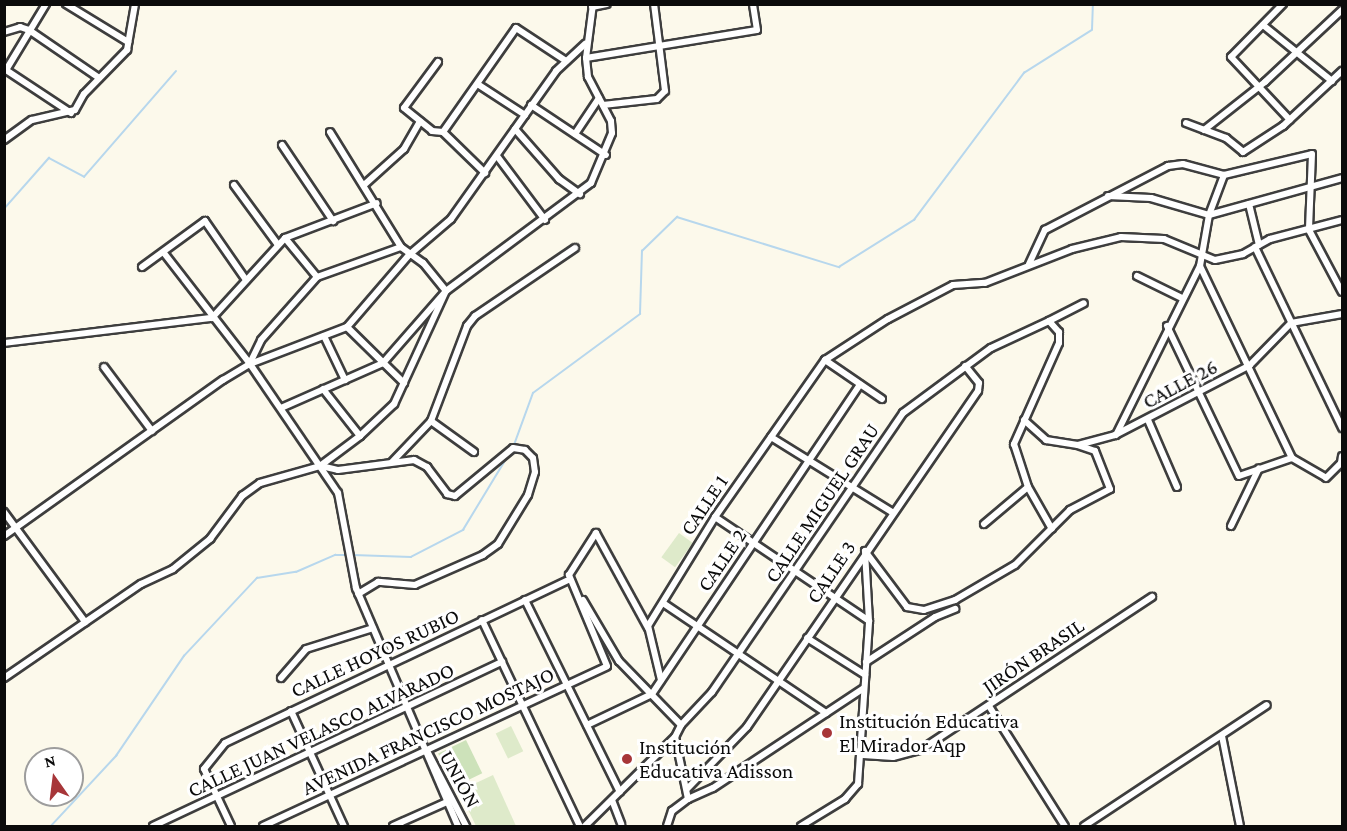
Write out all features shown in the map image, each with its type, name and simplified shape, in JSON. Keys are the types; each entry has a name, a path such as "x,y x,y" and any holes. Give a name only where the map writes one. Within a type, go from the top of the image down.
{"street":[{"path":"46,4 6,65 6,73 71,113"},
{"path":"66,4 128,42"},
{"path":"4,140 32,120 71,113 99,78 127,50 135,4"},
{"path":"281,408 383,363 446,291 580,194 591,183 606,155 612,133 603,105 588,77 585,44 593,6 607,4"},
{"path":"603,105 662,97 665,91 654,4"},
{"path":"586,58 757,30 753,4"},
{"path":"1283,4 1231,57 1290,120"},
{"path":"1204,130 1259,87 1342,10"},
{"path":"1263,25 1295,54 1332,81"},
{"path":"4,32 20,27 29,30 99,78"},
{"path":"443,132 479,85 516,28 566,61"},
{"path":"4,536 250,364 347,327 409,255 451,219 531,105 566,61 585,44"},
{"path":"438,62 404,108 432,131 443,132 485,173"},
{"path":"1186,123 1226,138 1243,152 1290,120 1342,71"},
{"path":"479,85 525,115"},
{"path":"575,134 599,98"},
{"path":"531,105 606,155"},
{"path":"364,185 404,149 420,121"},
{"path":"515,129 559,179 580,194"},
{"path":"330,132 377,203 401,247 423,263 446,291"},
{"path":"282,145 333,222"},
{"path":"1029,264 1045,230 1168,166 1189,165 1224,175 1312,154 1309,230 1342,292"},
{"path":"497,156 545,219"},
{"path":"1116,435 1167,326 1200,266 1209,215 1224,175"},
{"path":"1107,196 1151,198 1209,215 1342,178"},
{"path":"234,185 278,245"},
{"path":"4,343 212,318 285,237 333,222 377,203"},
{"path":"1249,204 1257,246 1342,428"},
{"path":"882,399 825,360 888,319 953,285 985,283 1029,264 1122,237 1164,239 1203,258 1215,260 1342,220"},
{"path":"142,267 164,253 176,239 205,221 246,280"},
{"path":"285,237 317,277"},
{"path":"250,364 261,340 317,277 401,247"},
{"path":"392,463 431,421 475,316 574,248"},
{"path":"164,253 212,318 250,364 338,493 345,519 358,594 426,750"},
{"path":"1200,266 1250,366 1292,458 1326,478 1336,470 1342,456"},
{"path":"1137,276 1182,298"},
{"path":"4,678 141,584 173,569 210,539 242,496 260,483 320,466 389,411 446,291"},
{"name":"CALLE MIGUEL GRAU","path":"584,826 675,737 681,724 712,692 903,413 991,348 1084,303"},
{"path":"1291,323 1342,314"},
{"path":"1049,321 1059,332 1059,343 1014,444 1028,487 1052,529"},
{"name":"CALLE 26","path":"1024,420 1046,440 1078,446 1116,435 1250,366 1291,323"},
{"path":"1167,326 1239,476 1292,458"},
{"path":"347,327 404,383"},
{"path":"324,336 345,380"},
{"name":"CALLE 1","path":"648,628 715,517 825,360"},
{"name":"CALLE 3","path":"687,789 747,727 865,551 979,389 964,366"},
{"path":"104,367 152,431"},
{"name":"CALLE 2","path":"652,694 860,384"},
{"path":"323,389 360,436"},
{"path":"1148,420 1178,487"},
{"path":"431,421 474,452"},
{"path":"771,437 892,512"},
{"path":"865,551 899,602 915,610 929,609 955,600 1016,565 1070,510 1110,489 1095,452 1078,446"},
{"path":"320,466 338,470 392,463 421,463 440,487 455,496 513,448 525,450 532,458 535,472 516,517 498,544 483,555 416,585 378,582 358,594"},
{"path":"1231,526 1259,468"},
{"path":"984,524 1028,487"},
{"path":"4,512 85,622"},
{"path":"715,517 797,570 869,621"},
{"path":"661,680 648,628 596,533 572,569 570,579 619,661 681,724"},
{"path":"801,826 845,799 858,784 862,755 869,621 865,551"},
{"name":"CALLE HOYOS RUBIO","path":"216,797 204,769 225,742 570,579"},
{"name":"AVENIDA FRANCISCO MOSTAJO","path":"263,826 608,666 570,579"},
{"name":"JIRÓN BRASIL","path":"862,755 910,754 989,706 1152,597"},
{"path":"525,600 620,792"},
{"path":"663,603 826,713"},
{"path":"929,609 935,616"},
{"path":"866,662 935,616 955,609"},
{"path":"638,610 657,612"},
{"path":"482,620 584,826"},
{"path":"281,678 306,649 373,628"},
{"path":"807,638 865,675"},
{"name":"CALLE JUAN VELASCO ALVARADO","path":"153,826 502,662"},
{"path":"667,826 672,812 688,799 713,788 864,688"},
{"path":"587,725 652,694"},
{"path":"1084,826 1267,705"},
{"path":"989,706 1065,826"},
{"path":"291,711 344,826"},
{"path":"1222,736 1240,826"},
{"path":"675,737 688,799"},
{"name":"UNIÓN","path":"426,750 458,826"},
{"name":"UNIÓN","path":"426,750 466,826"},
{"path":"216,797 231,826"},
{"path":"612,800 621,824"},
{"path":"393,826 447,802"}],"green space":[{"path":"679,533 693,543 675,567 661,557"},
{"path":"511,726 523,751 508,759 496,733"},
{"path":"466,740 482,773 454,787 438,754"},
{"path":"493,775 516,826 476,826 459,791"}],"waterway":[{"path":"514,445 533,393 640,314 642,251 677,217 839,267 914,220 1024,73 1092,30 1093,4"},
{"path":"4,209 49,158 84,177 176,71"},
{"path":"353,555 411,557 463,530 509,454"},
{"path":"51,826 116,756 184,656 257,578 296,572 335,555 348,555"}],"place":[{"name":"Institución Educativa El Mirador Aqp","path":"827,733"},
{"name":"Institución Educativa Adisson","path":"627,759"}]}
